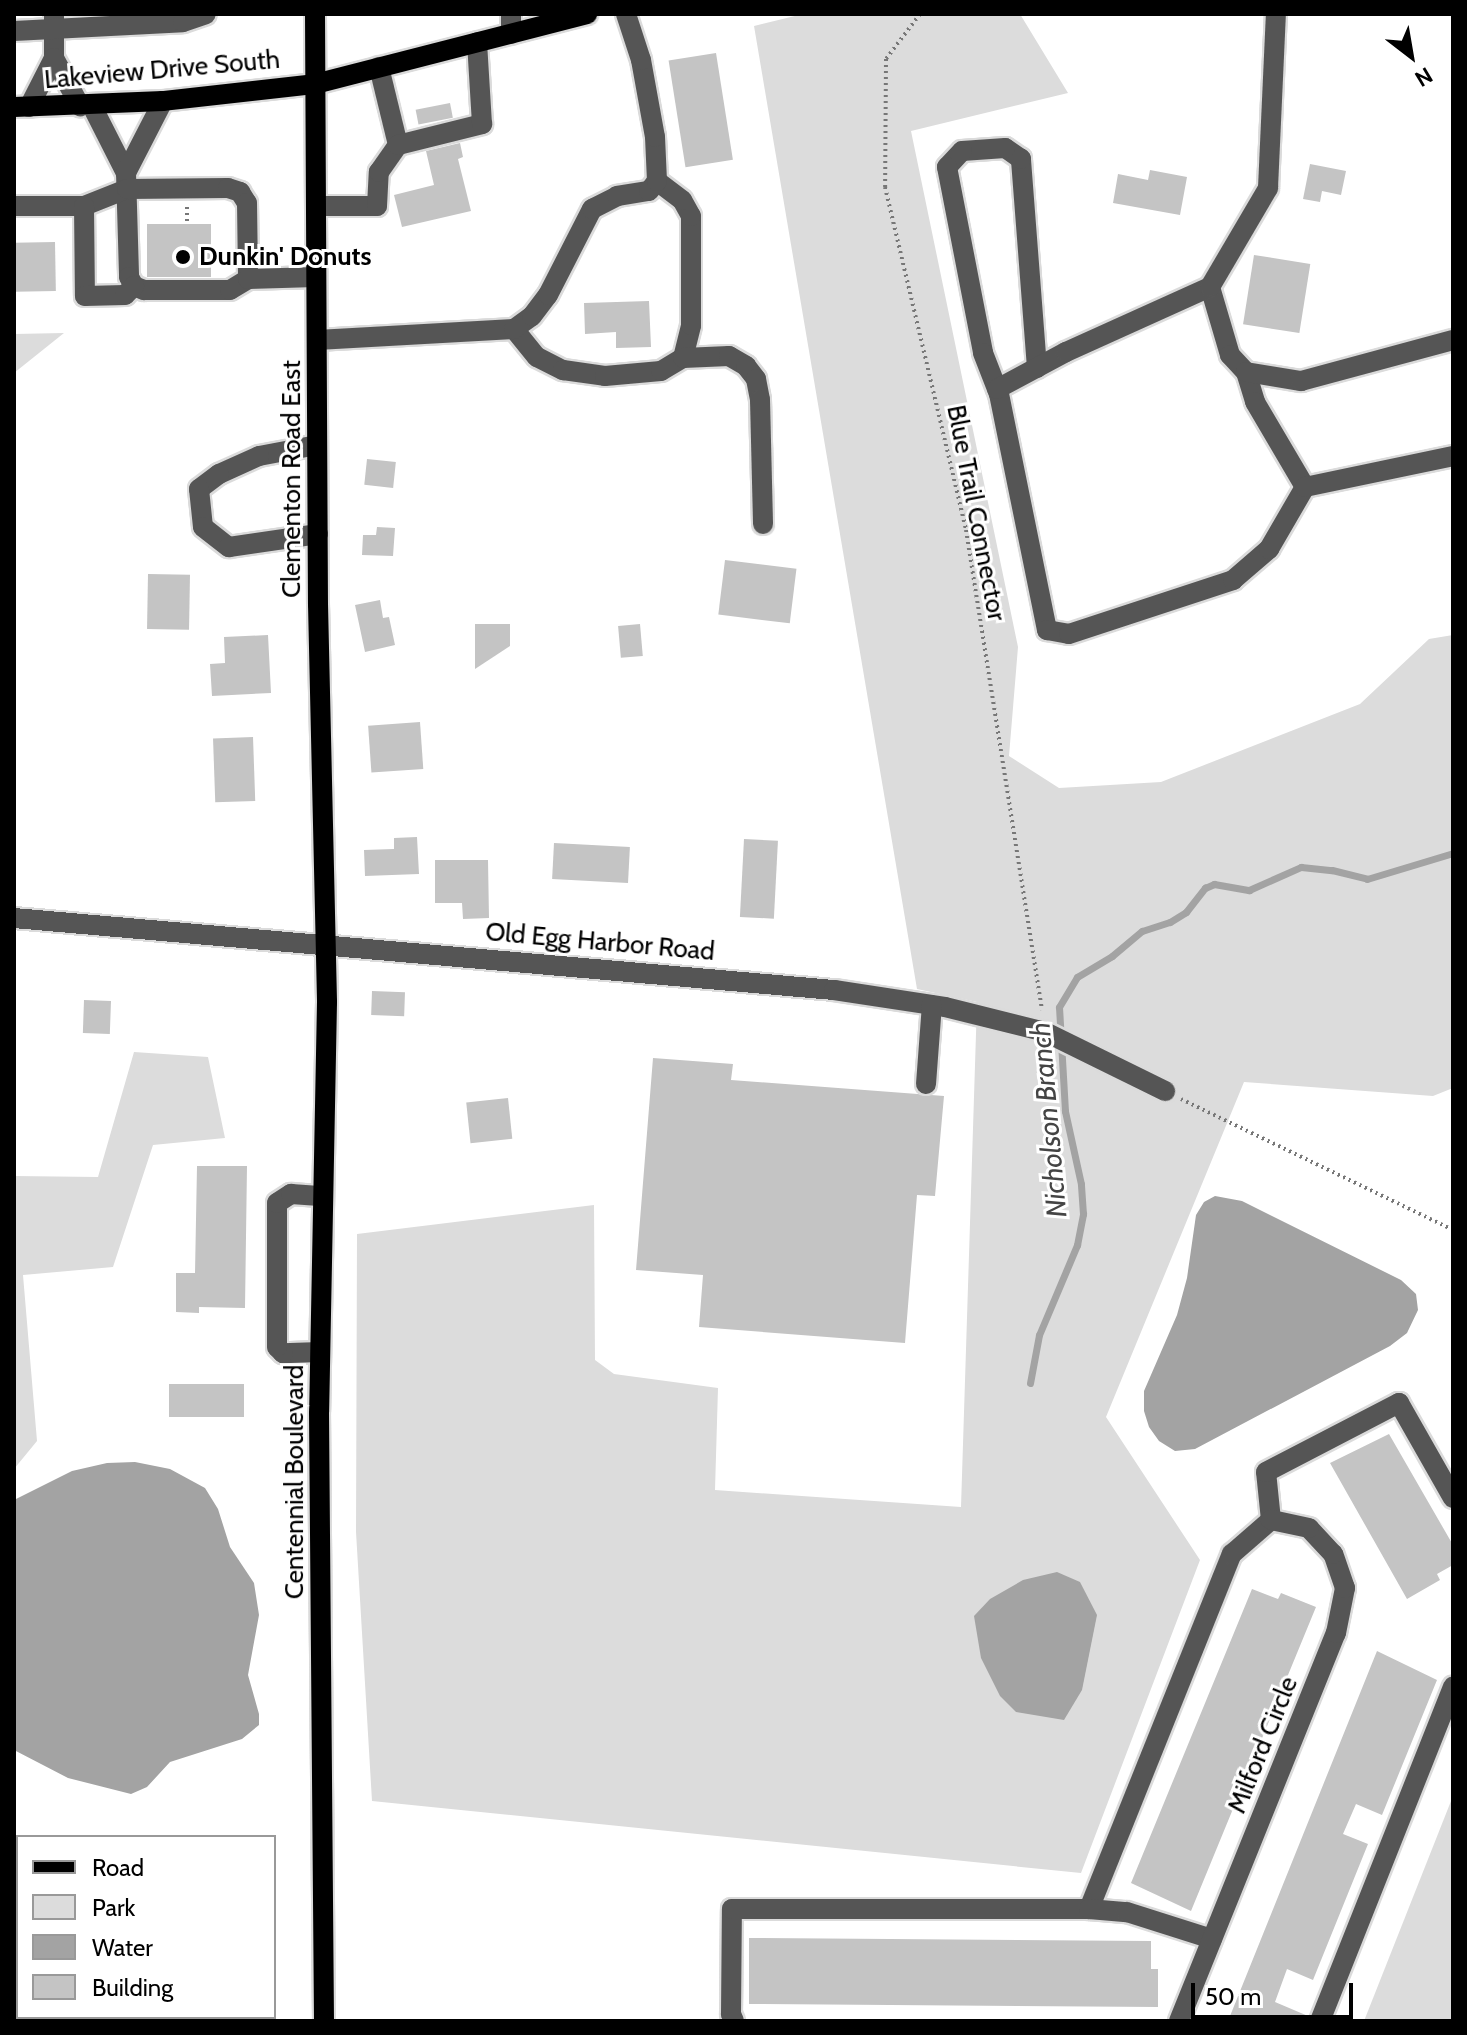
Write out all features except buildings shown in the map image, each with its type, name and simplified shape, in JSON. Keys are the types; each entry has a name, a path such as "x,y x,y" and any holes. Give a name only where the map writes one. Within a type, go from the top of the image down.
{"main road":[{"name":"Clementon Road East","path":"315,14 317,445 325,943"},
{"name":"Lakeview Drive South","path":"22,107 163,101 315,84 477,42 511,24 587,14"},
{"name":"Centennial Boulevard","path":"324,2021 320,1352 325,943"}],"street":[{"path":"14,31 54,22 183,22 206,14"},
{"path":"317,340 514,329 532,316 548,295 592,209 617,196 649,191 657,181 655,137 641,60 626,14"},
{"path":"997,389 1172,302 1210,287 1268,188 1276,14"},
{"path":"22,107 54,58 54,22"},
{"path":"316,206 377,206 379,172 398,145 482,124 477,42"},
{"path":"54,58 86,106 127,181"},
{"path":"379,67 398,145"},
{"path":"163,101 127,181 129,277 134,286 144,290 230,290 248,279 316,277"},
{"path":"1037,368 1021,159 1005,148 962,151 947,167 983,353 997,389 1047,630 1069,634 1233,580 1269,549 1305,487 1453,456"},
{"path":"14,206 84,206 127,181 228,188 240,192 247,203 248,279"},
{"path":"657,181 682,200 691,216 691,325 683,358"},
{"path":"84,206 85,296 125,295 134,286"},
{"path":"1210,287 1230,355 1246,372 1255,402 1305,487"},
{"path":"514,329 537,357 563,370 605,376 661,371 683,358 729,356 746,366 756,379 760,400 763,524"},
{"path":"1246,372 1301,381 1453,340"},
{"path":"317,445 259,456 219,474 199,489 203,527 229,547 318,534"},
{"name":"Old Egg Harbor Road","path":"14,918 834,990 932,1005 1045,1032 1165,1091"},
{"path":"926,1084 932,1005"},
{"path":"320,1352 283,1353 277,1347 277,1203 291,1194 323,1196"},
{"path":"1089,1909 1232,1554 1271,1520 1266,1472 1399,1403 1453,1498"},
{"name":"Milford Circle","path":"1179,2021 1336,1633 1345,1588 1333,1554 1309,1528 1271,1520"},
{"path":"1320,2021 1453,1686"},
{"path":"734,2021 731,2014 732,1909 1089,1909 1127,1912 1212,1939"}],"path":[{"name":"Blue Trail Connector","path":"920,14 886,59 885,187 966,530 1045,1032"},
{"path":"1165,1091 1453,1230"}],"green space":[{"path":"803,14 1020,14 1068,93 911,131 1018,647 1009,756 1059,788 1161,782 1360,704 1429,639 1453,635 1453,1088 1433,1096 1244,1082 1106,1417 1200,1560 1081,1873 372,1801 356,1532 357,1234 594,1205 595,1360 614,1374 718,1388 715,1490 961,1507 977,1002 917,989 754,26"},
{"path":"64,333 14,373 14,334"},
{"path":"134,1052 208,1057 225,1138 153,1145 113,1267 23,1275 37,1441 14,1469 14,1176 98,1177"},
{"path":"1453,1796 1453,2021 1364,2021"}],"water":[{"path":"1215,1196 1242,1201 1401,1280 1416,1294 1418,1310 1407,1333 1390,1346 1195,1449 1175,1451 1159,1441 1149,1427 1144,1411 1144,1391 1177,1315 1187,1278 1196,1215 1204,1202"},
{"path":"135,1462 170,1469 205,1488 218,1509 230,1547 254,1583 259,1615 248,1675 259,1725 242,1739 170,1762 147,1787 131,1794 68,1778 14,1750 14,1500 72,1471 107,1463"},
{"path":"1057,1572 1080,1582 1097,1615 1082,1690 1064,1720 1016,1712 1000,1696 981,1658 974,1616 990,1599 1023,1580"}],"waterway":[{"name":"Nicholson Branch","path":"1030,1383 1039,1335 1077,1245 1083,1214 1081,1184 1065,1111 1059,1007 1077,977 1112,956 1142,931 1170,922 1186,912 1205,888 1214,884 1249,890 1301,867 1332,870 1367,879 1453,853"}],"place":[{"name":"Dunkin' Donuts","path":"183,257"}]}
